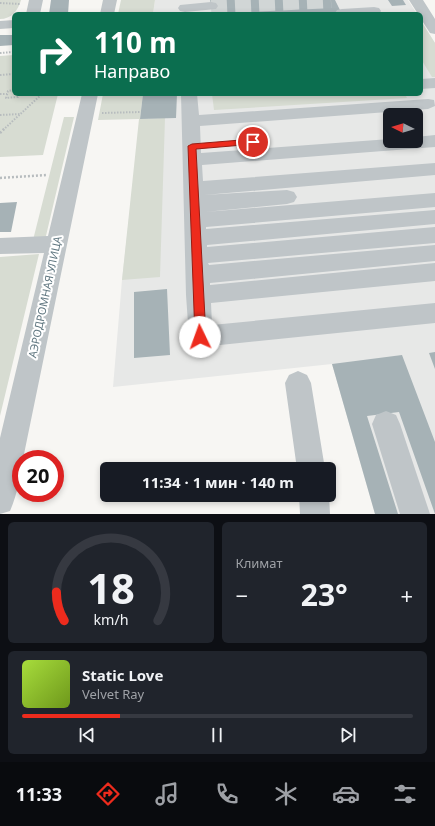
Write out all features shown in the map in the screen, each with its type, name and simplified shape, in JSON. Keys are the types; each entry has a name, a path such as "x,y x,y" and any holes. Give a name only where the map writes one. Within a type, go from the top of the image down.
{"street":[{"path":"107,12 110,0"},
{"path":"416,0 435,30"},
{"path":"426,0 435,13"},
{"path":"185,7 211,6"},
{"path":"348,12 373,8"},
{"path":"0,25 12,24"},
{"path":"423,84 435,83"},
{"path":"189,96 200,337 435,313"},
{"name":"АЭРОДРОМНАЯ УЛИЦА","path":"0,501 56,244 93,103"},
{"path":"194,201 430,107"},
{"path":"194,201 383,122"},
{"path":"423,129 435,128"},
{"path":"194,201 383,134"},
{"path":"194,201 435,141"},
{"path":"194,201 435,155"},
{"path":"194,201 435,169"},
{"path":"194,201 435,184"},
{"path":"194,201 435,200"},
{"path":"194,201 435,217"},
{"path":"194,201 435,234"},
{"path":"194,201 435,253"},
{"path":"194,201 435,272"},
{"path":"0,246 56,244"},
{"path":"298,384 310,462"},
{"path":"386,424 415,514"},
{"path":"314,502 315,514"}],"path":[{"path":"0,3 35,6"},
{"path":"0,53 12,52"},
{"path":"0,75 12,74"},
{"path":"0,94 7,94 8,91 12,90"},
{"path":"7,94 6,98 18,96"},
{"path":"0,133 40,96"},
{"path":"93,103 140,112"},
{"path":"0,115 21,114"},
{"path":"0,178 46,174"}],"shaded area":[{"path":"0,0 21,0 15,12 12,12 12,15 8,18 0,19"},
{"path":"121,0 155,0 153,12 118,12"},
{"path":"155,0 408,0 416,12 153,12"},
{"path":"423,24 435,43 435,514 375,514 332,364 113,387 122,280 143,96 423,96"},
{"path":"423,24 435,43 435,77 432,77 423,62"},
{"path":"12,55 12,96 58,96 43,155 0,157 0,56"},
{"path":"103,96 143,96 140,119 165,118 160,277 122,280 139,119 98,120"},
{"path":"212,96 406,96 407,98 214,110"},
{"path":"64,117 74,117 45,240 33,240"},
{"path":"39,254 0,416 0,257"}],"building":[{"path":"51,0 69,0 68,12 49,12"},
{"path":"210,0 335,0 341,12 213,12"},
{"path":"388,0 403,0 406,5 392,6"},
{"path":"0,35 12,35 12,45 0,46"},
{"path":"143,96 177,96 176,118 140,119"},
{"path":"17,202 11,232 0,232 0,203"},
{"path":"167,289 170,355 134,358 134,292"},
{"path":"435,352 435,369 429,353"},
{"path":"402,355 435,442 435,514 399,412 367,416 398,514 375,514 332,364"}],"tunnel":[{"path":"211,6 331,0"}],"route":[{"path":"200,337 192,146 253,142"}]}
